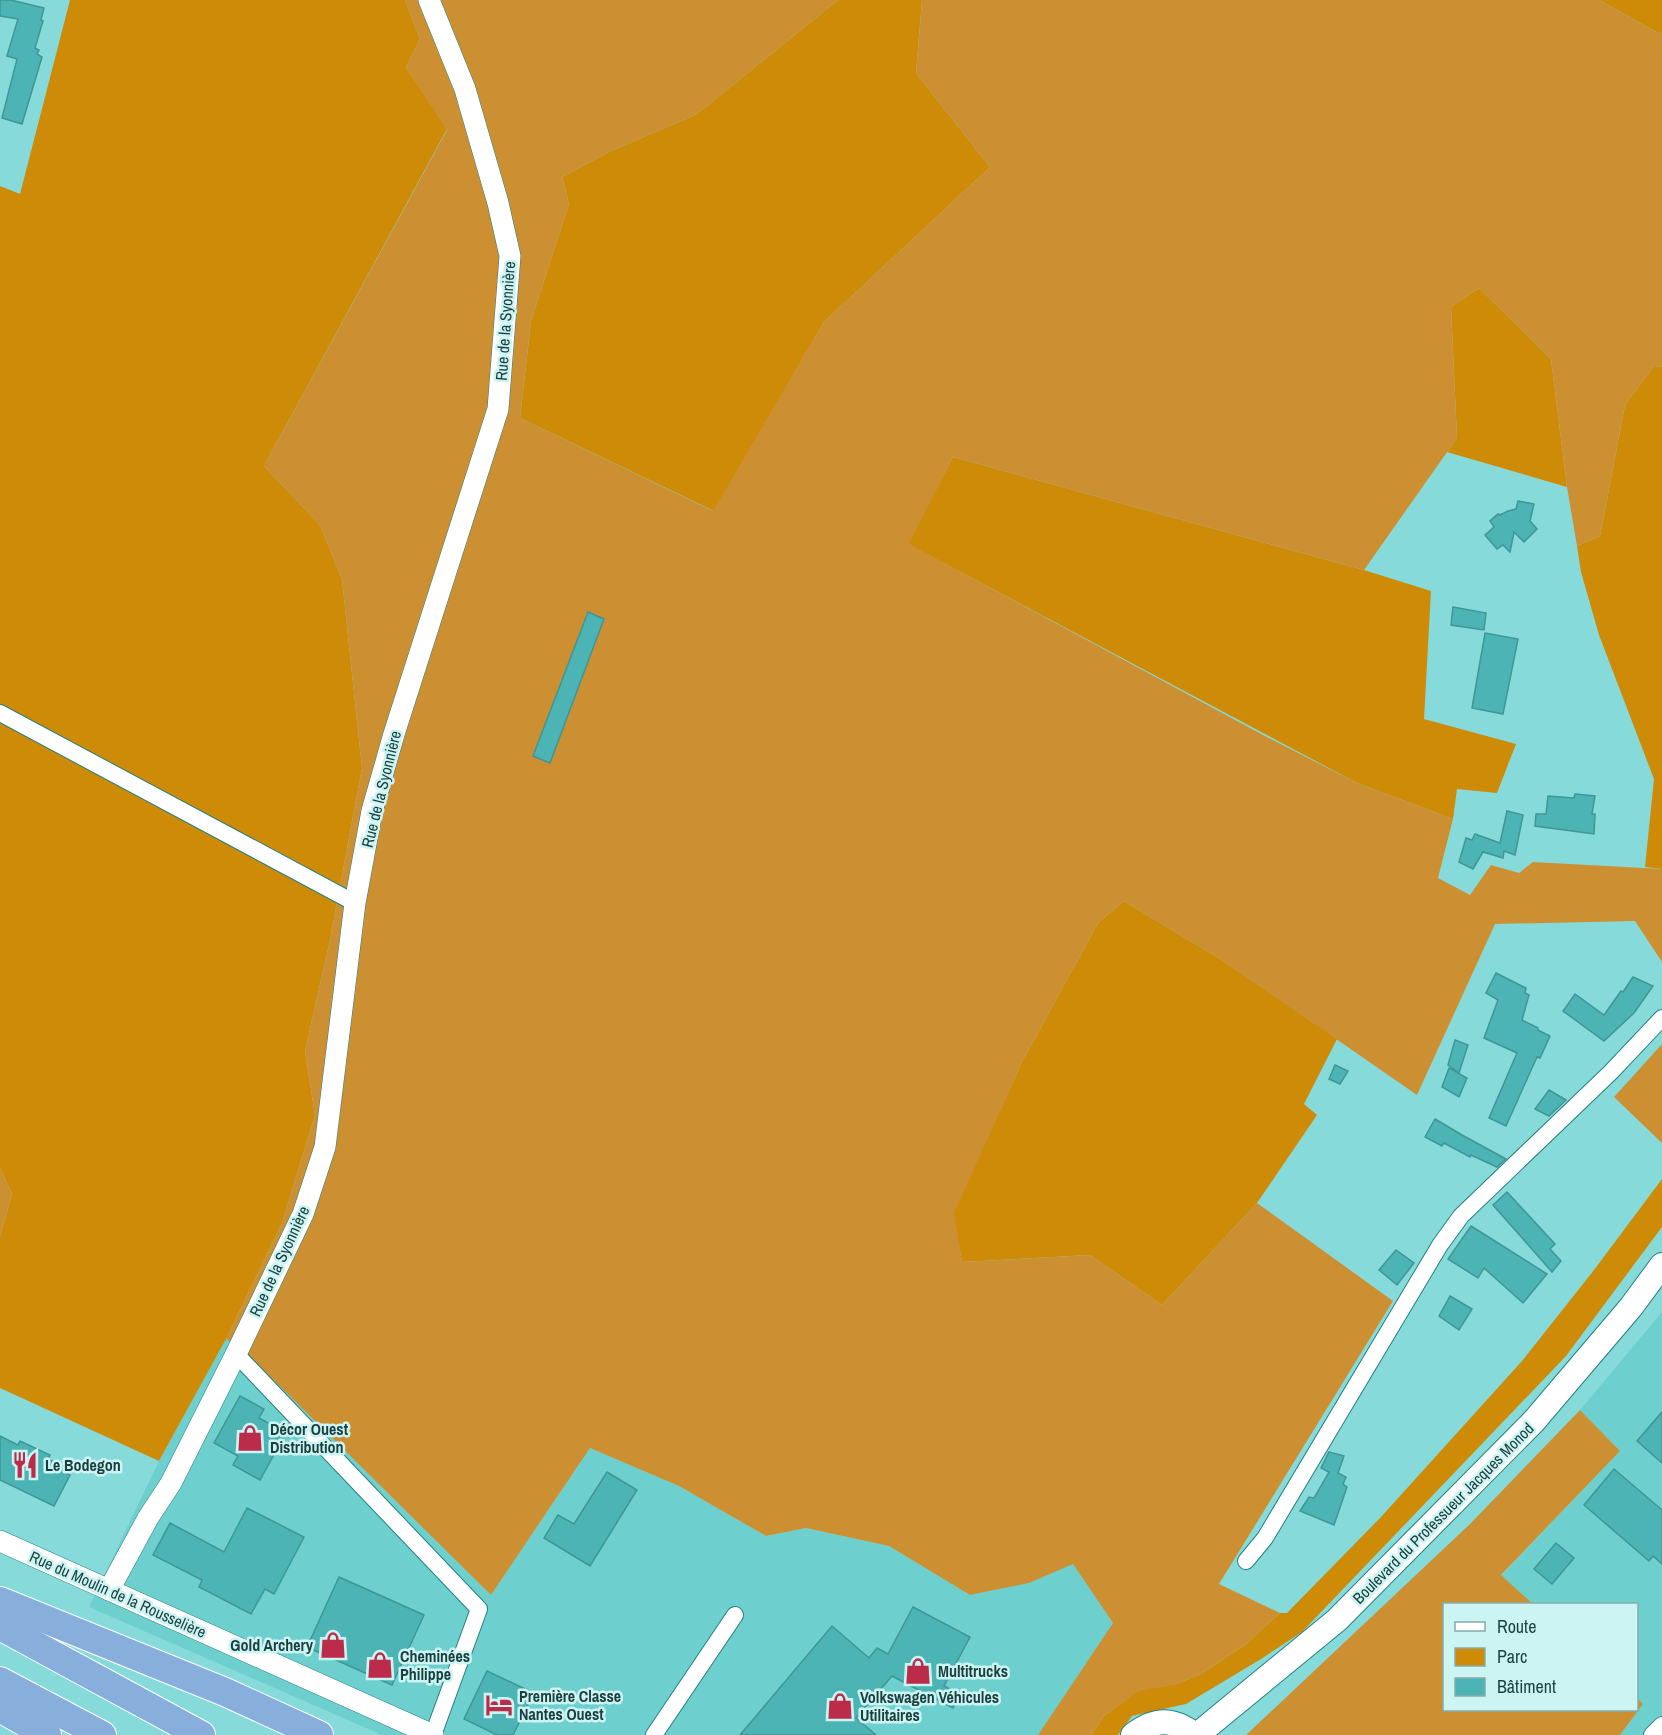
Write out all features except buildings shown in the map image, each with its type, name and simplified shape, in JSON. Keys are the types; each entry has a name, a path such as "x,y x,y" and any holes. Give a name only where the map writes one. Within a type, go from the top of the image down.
{"highway":[{"path":"0,1601 225,1692 319,1735"},
{"path":"0,1626 201,1735"},
{"path":"0,1681 102,1735"},
{"path":"0,1708 47,1735"}],"main road":[{"name":"Boulevard du Professueur Jacques Monod","path":"1196,1735 1337,1620 1534,1421 1630,1307 1662,1265"},
{"path":"1133,1735 1143,1727 1157,1722 1171,1722 1185,1727 1196,1735"}],"street":[{"name":"Rue de la Syonnière","path":"109,1590 148,1518 171,1483 303,1214 325,1147 355,903 372,811 394,734 498,409 510,256 498,203 465,89 429,0"},
{"path":"0,713 355,903"},
{"path":"1246,1561 1265,1538 1440,1245 1461,1216 1611,1072 1662,1018"},
{"path":"236,1354 480,1609 433,1735"},
{"name":"Rue du Moulin de la Rousselière","path":"0,1541 433,1735"},
{"path":"654,1735 735,1615"},
{"path":"1652,1735 1662,1725"}],"shaded area":[{"path":"405,0 838,0 697,114 609,152 562,177 569,204 531,321 520,418 713,511 824,322 990,167 916,73 922,0 1599,0 1662,35 1662,367 1654,366 1625,405 1600,536 1577,546 1551,359 1479,288 1451,307 1457,438 1364,570 953,457 909,544 1265,736 1357,783 1453,819 1438,878 1470,895 1491,865 1519,873 1533,862 1662,869 1662,962 1635,921 1495,924 1417,1095 1222,960 1124,901 1098,923 1023,1060 954,1213 962,1262 1090,1255 1162,1305 1257,1203 1393,1301 1219,1584 1280,1613 1246,1644 1201,1674 1176,1684 1139,1691 1104,1716 1091,1735 1038,1735 1113,1623 1073,1564 1029,1583 970,1595 889,1546 806,1528 766,1536 679,1486 590,1448 491,1595 243,1350 226,1339 282,1223 315,1115 305,1051 330,940 362,768 342,579 320,525 264,466 447,130 406,67 420,39"},
{"path":"1662,1044 1662,1143 1614,1097"},
{"path":"0,1168 12,1194 0,1236"},
{"path":"1662,1312 1662,1735 1620,1735 1643,1704 1638,1699 1638,1603 1532,1603 1501,1576 1620,1451 1580,1410"},
{"path":"226,1339 243,1350 491,1595 590,1448 679,1486 766,1536 806,1528 889,1546 970,1595 1029,1583 1073,1563 1113,1623 1038,1735 382,1735 89,1607 159,1461"},
{"path":"1580,1410 1620,1451 1501,1575 1532,1603 1443,1603 1443,1711 1638,1711 1620,1735 1246,1735 1470,1524"},
{"path":"1638,1699 1643,1704 1638,1711"}],"green space":[{"path":"70,0 405,0 420,39 406,67 447,129 264,466 320,525 342,579 362,768 330,940 305,1051 315,1115 282,1223 226,1339 159,1461 0,1388 0,1236 12,1194 0,1168 0,186 20,194"},
{"path":"838,0 922,0 916,73 990,167 824,322 714,511 520,418 531,321 569,204 562,177 609,152 697,114"},
{"path":"1599,0 1662,0 1662,35"},
{"path":"1479,288 1551,359 1567,487 1447,452 1457,438 1451,307"},
{"path":"1654,366 1662,367 1662,869 1645,867 1654,779 1599,635 1581,572 1577,546 1600,536 1625,405"},
{"path":"953,457 1364,570 1431,591 1424,719 1516,744 1497,793 1457,789 1453,819 1357,783 908,544"},
{"path":"1124,901 1222,960 1337,1039 1304,1104 1317,1115 1257,1203 1162,1305 1090,1255 962,1262 953,1213 1023,1060 1098,923"},
{"path":"1662,1179 1662,1227 1566,1356 1302,1632 1186,1704 1132,1716 1118,1735 1091,1735 1104,1716 1139,1690 1176,1684 1201,1674 1246,1644 1280,1613 1287,1613 1381,1517 1522,1361"}],"place":[{"name":"Décor Ouest Distribution","path":"250,1438"},
{"name":"Le Bodegon","path":"25,1465"},
{"name":"Gold Archery","path":"333,1645"},
{"name":"Cheminées Philippe","path":"380,1665"},
{"name":"Multitrucks","path":"918,1671"},
{"name":"Première Classe Nantes Ouest","path":"499,1705"},
{"name":"Volkswagen Véhicules Utilitaires","path":"840,1706"}]}
